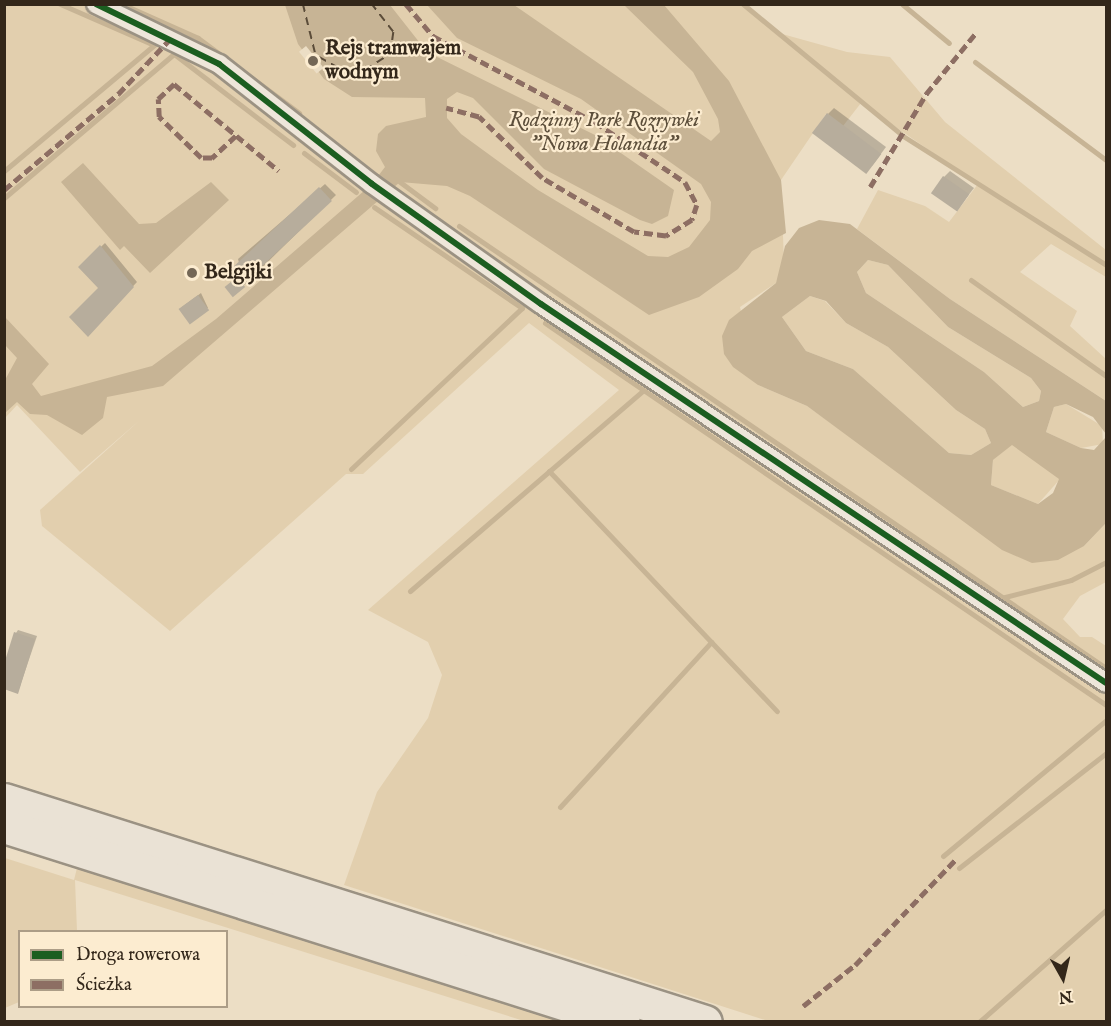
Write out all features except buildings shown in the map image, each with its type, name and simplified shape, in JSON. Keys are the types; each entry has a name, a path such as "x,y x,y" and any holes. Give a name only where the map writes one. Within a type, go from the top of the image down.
{"highway":[{"path":"4,800 705,1022"},
{"path":"4,826 623,1022"}],"street":[{"path":"96,4 198,50 379,189 1107,683"}],"green space":[{"name":"Rodzinny Park Rozrywki \"Nowa Holandia\"","path":"5,5 743,5 775,32 847,52 890,57 945,122 1106,250 1106,277 1051,244 1020,272 1077,311 1070,326 1106,359 1106,401 950,299 857,229 878,190 925,206 949,222 978,184 861,103 843,126 826,114 781,180 784,263 776,283 740,307 758,385 807,406 889,465 1084,546 1106,523 1106,582 1080,596 1063,619 1080,637 1092,637 1106,646 1106,1021 768,1021 344,885 377,792 428,718 442,675 428,642 368,610 619,390 529,323 363,474 346,474 170,631 42,526 40,510 140,420 80,472 17,405 5,418"},
{"path":"868,260 888,265 948,327 1031,378 1041,391 1039,401 1023,407 984,372 866,293 857,272"},
{"path":"810,296 825,301 846,323 888,347 956,410 985,429 991,443 971,455 949,453 853,369 806,351 782,317"},
{"path":"1066,404 1102,426 1103,444 1081,448 1046,432 1054,407"},
{"path":"1012,444 1060,479 1038,504 991,485 993,460"},
{"path":"5,858 74,880 77,868 562,1021 524,1021 75,880 77,930 18,930 18,1002 5,1008"}],"shaded area":[{"path":"285,5 390,5 427,52 595,135 674,190 668,216 652,224 640,220 544,169 473,98 457,92 447,99 447,118 461,134 538,190 648,256 668,257 689,247 710,220 711,202 701,184 581,99 457,38 427,5 514,5 711,141 720,132 718,119 693,72 624,5 664,5 729,81 781,180 786,233 752,251 738,269 699,297 649,315 470,196 447,186 400,182 163,386 107,397 103,418 82,435 47,415 30,414 17,402 5,413 5,380 17,358 5,345 5,317 49,364 32,384 41,396 152,366 216,319 372,184 385,167 376,151 378,134 386,126 426,117 425,98 352,97 324,79 298,44"},
{"path":"83,163 139,224 156,223 211,182 229,200 150,273 124,246 120,250 61,182"},
{"path":"819,220 850,224 950,299 1106,401 1106,434 1093,417 1066,404 1054,407 1046,432 1081,448 1094,450 1106,437 1106,523 1084,546 1058,560 1032,563 1002,550 807,406 758,385 733,367 724,354 722,336 729,320 776,283 785,246 799,228","holes":["868,260 888,265 948,327 1031,378 1041,391 1039,401 1023,407 984,372 866,293 857,272","810,296 826,301 846,323 888,347 956,410 985,429 991,443 971,455 949,453 853,369 806,351 782,317","1012,445 1059,479 1053,493 1038,504 991,485 993,460"]}],"pier":[{"path":"306,46 324,68 317,73 299,52"}],"waterway":[{"path":"4,171 154,45 60,4"},
{"path":"122,4 198,38 299,113"},
{"path":"743,4 903,136 1106,265"},
{"path":"902,4 949,43"},
{"path":"4,198 174,54 293,145"},
{"path":"975,62 1106,160"},
{"path":"304,153 356,192"},
{"path":"400,182 435,208"},
{"path":"351,469 522,308 374,207"},
{"path":"459,226 1106,668"},
{"path":"971,280 1106,376"},
{"path":"545,323 1106,705"},
{"path":"410,591 644,390"},
{"path":"549,471 777,711"},
{"path":"1001,598 1071,580 1106,562"},
{"path":"560,807 711,642"},
{"path":"943,856 1106,720"},
{"path":"959,868 1106,753"},
{"path":"979,1022 1106,910"}],"ferry route":[{"path":"303,4 317,60"},
{"path":"319,57 337,67 365,70 390,54 393,32 371,4"}],"marked path":[{"path":"406,4 433,36 595,122 685,182 697,205 692,220 666,236 634,232 542,178 479,117 446,108"},
{"path":"870,187 926,94 975,34"},
{"path":"4,190 118,94 171,38"},
{"path":"236,136 212,158 201,158 159,117 158,99 174,84 279,171"},
{"path":"803,1006 855,965 955,860"}],"cycle path":[{"path":"96,4 219,64 372,184 541,304 1106,683"}],"place":[{"name":"Rejs tramwajem wodnym","path":"313,61"},
{"name":"Belgijki","path":"192,273"}]}
